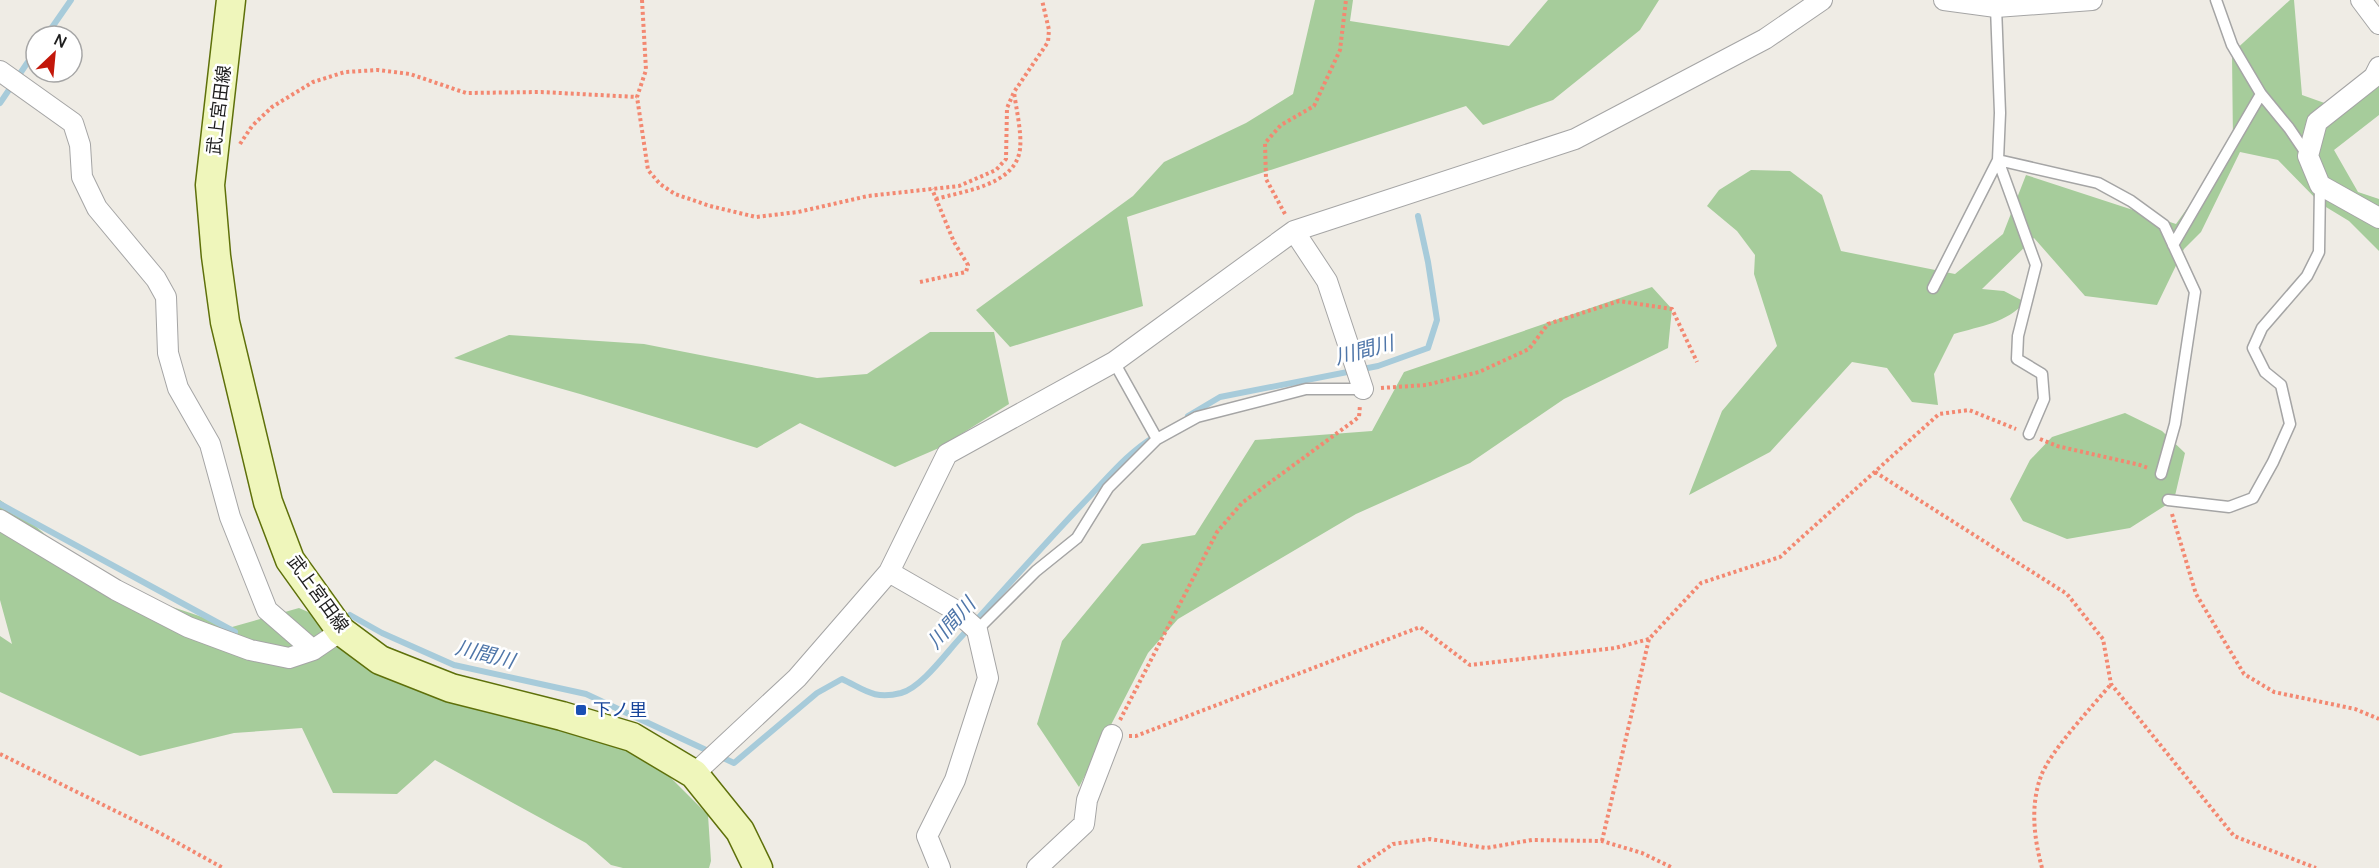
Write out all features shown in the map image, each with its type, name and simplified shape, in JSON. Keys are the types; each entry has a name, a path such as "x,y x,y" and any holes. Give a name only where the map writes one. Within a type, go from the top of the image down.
{"main road":[{"name":"武上宮田線","path":"231,0 210,185 216,256 225,322 268,502 290,560 340,632 380,660 451,688 562,716 632,737 694,774 740,831 758,868"}],"street":[{"path":"694,774 797,678 889,572 947,454 1114,362 1294,231 1575,139 1765,39 1822,0"},
{"path":"1944,0 1996,8 2092,0"},
{"path":"2361,0 2379,24"},
{"path":"2379,67 2374,77 2317,122 2308,156 2320,185 2379,218"},
{"path":"0,70 73,123 80,145 82,177 98,208 156,279 166,297 168,353 178,388 210,444 230,518 262,600 267,610 313,651"},
{"path":"1294,231 1327,281 1363,389"},
{"path":"0,520 116,590 188,627 250,650 289,658 313,651 340,632"},
{"path":"889,572 955,610 977,630 988,678 955,780 927,836 940,868"},
{"path":"1037,868 1084,824 1087,800 1112,735"}],"lane":[{"path":"2216,0 2232,45 2261,94 2308,156"},
{"path":"1996,8 2000,112 1998,160 2036,265 2018,336 2017,359 2042,374 2044,399 2028,434"},
{"path":"2173,245 2261,94"},
{"path":"1998,160 2098,183 2131,201 2164,225 2195,292 2175,424 2160,474"},
{"path":"1933,288 1998,160"},
{"path":"2168,500 2229,507 2253,498 2273,462 2290,424 2280,385 2265,372 2253,348 2262,328 2307,276 2319,252 2320,185"},
{"path":"1114,362 1157,439"},
{"path":"977,630 1036,571 1077,538 1107,488 1157,439 1197,417 1306,389 1363,389"}],"path":[{"path":"642,0 646,70 637,97 648,170 660,184 675,194 710,206 756,217 798,212 868,196 959,186 996,170 1006,159 1007,108 1014,92 1048,42 1049,30 1042,0"},
{"path":"1294,231 1266,179 1265,143 1281,125 1314,106 1340,50 1346,0"},
{"path":"238,153 240,141 272,107 313,82 345,72 378,70 410,74 466,93 541,92 637,97"},
{"path":"936,199 988,184 1007,172 1016,161 1020,148 1014,92"},
{"path":"920,282 966,272 968,266 954,242 932,189"},
{"path":"1649,639 1615,648 1470,664 1420,627 1136,736 1112,735 1217,532 1242,503 1359,417 1363,389 1426,385 1479,372 1529,349 1548,324 1620,302 1672,309 1696,362"},
{"path":"1602,841 1649,639 1701,583 1780,557 1939,414 1970,410 2056,446 2140,465 2160,474"},
{"path":"1875,472 2067,594 2103,639 2111,684 2234,836 2316,868"},
{"path":"2168,500 2196,594 2244,674 2274,692 2355,709 2379,719"},
{"path":"2042,868 2036,844 2034,811 2041,776 2054,755 2111,684"},
{"path":"0,754 158,832 223,868"},
{"path":"1358,868 1393,844 1430,838 1486,848 1532,840 1602,841 1642,854 1673,868"}],"green space":[{"path":"1315,0 1353,0 1350,21 1509,46 1548,0 1659,0 1640,30 1553,100 1483,125 1466,106 1127,217 1143,306 1010,347 976,310 1133,196 1164,162 1246,123 1293,94"},
{"path":"2290,0 2294,0 2302,95 2333,106 2379,81 2379,115 2334,150 2358,192 2379,199 2379,251 2349,221 2321,204 2278,160 2240,152 2201,232 2184,249 2157,305 2085,296 2034,238 1982,289 2004,291 2025,302 2010,315 1954,334 1934,374 1938,405 1912,402 1887,368 1852,362 1770,452 1689,495 1722,411 1777,346 1754,274 1755,255 1737,231 1707,206 1719,190 1751,170 1790,171 1822,195 1841,251 1955,274 2003,234 2026,175 2176,224 2233,144 2232,53"},
{"path":"1652,287 1672,309 1668,348 1564,399 1470,463 1356,514 1178,619 1148,653 1079,787 1037,724 1062,641 1142,544 1195,535 1255,440 1372,431 1404,372"},
{"path":"930,332 994,332 1009,404 939,448 895,467 800,423 757,448 454,358 509,335 644,344 817,378 867,374"},
{"path":"2125,413 2162,431 2185,453 2174,500 2130,528 2067,539 2023,521 2010,499 2030,460 2052,437"},
{"path":"0,500 33,524 101,583 232,627 299,608 654,761 708,815 711,861 709,868 623,868 611,865 586,843 435,760 397,794 333,793 302,728 234,733 140,756 0,692 0,636 12,644 0,600"}],"waterway":[{"path":"54,24 71,0"},
{"path":"0,103 24,68"},
{"name":"川間川","path":"1188,416 1220,397 1378,366 1428,348 1437,320 1418,216"},
{"name":"川間川","path":"350,615 382,633 454,665 586,694 734,763 817,693 842,679 877,695 901,693 917,684 1112,472 1154,437"},
{"name":"川間川","path":"0,504 235,632"}],"place":[{"name":"下ノ里","path":"581,710"}]}
